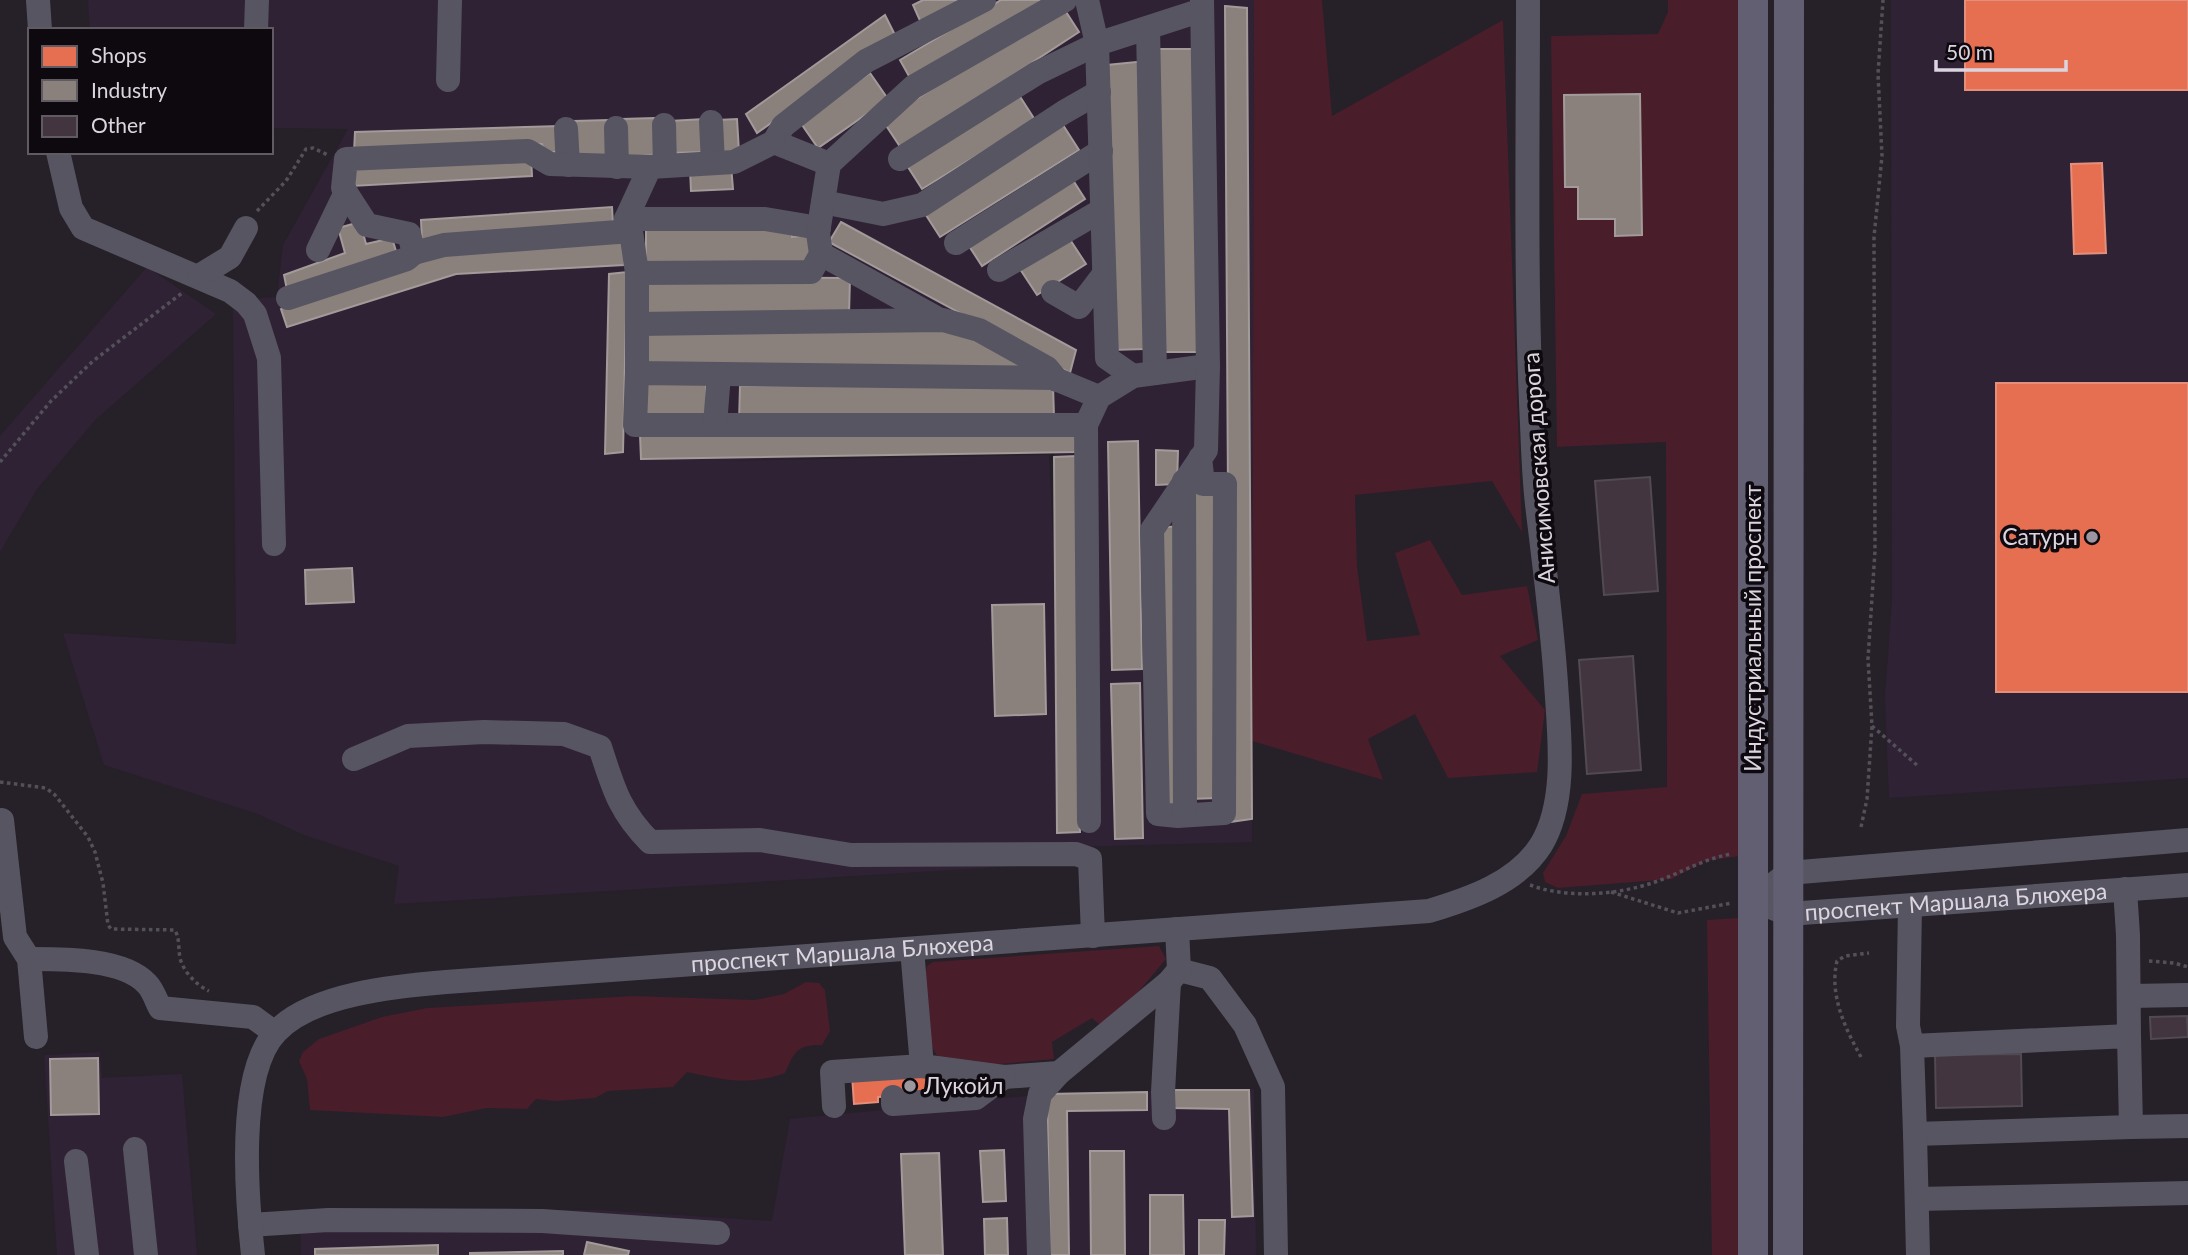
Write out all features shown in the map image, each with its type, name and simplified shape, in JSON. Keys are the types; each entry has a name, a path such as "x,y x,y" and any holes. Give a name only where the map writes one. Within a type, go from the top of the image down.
{"main road":[{"name":"Индустриальный проспект","path":"1753,0 1753,1255"},
{"name":"Индустриальный проспект","path":"1788,1255 1789,0"}],"street":[{"path":"37,0 40,28"},
{"path":"256,28 257,0"},
{"path":"448,80 450,0"},
{"path":"414,253 409,234 368,225 343,188 346,159 528,151 550,164 657,167 734,162 774,142 783,125 866,61 984,0"},
{"path":"637,273 811,272 821,254 819,228 829,164 913,87 1065,0"},
{"path":"1087,0 1097,44 1107,358 1144,374"},
{"name":"Анисимовская дорога","path":"1473,898 1525,864 1541,844 1559,786 1559,722 1552,617 1537,500 1532,424 1528,0"},
{"path":"900,159 1037,73 1097,44 1148,28 1202,5 1208,366 1206,450 1200,458 1184,481 1152,530 1158,814 1224,813 1225,484 1203,484 1200,458"},
{"path":"1144,374 1148,28"},
{"path":"823,202 883,214 922,205 1099,92"},
{"path":"711,122 713,163"},
{"path":"664,125 657,167 628,225 637,273 635,425 1086,425"},
{"path":"616,128 617,167"},
{"path":"566,129 568,164"},
{"path":"774,142 829,164"},
{"path":"956,243 1101,151"},
{"path":"58,154 71,208 83,228 230,291 255,314 269,358 274,544"},
{"path":"318,250 346,192"},
{"path":"999,270 1102,210"},
{"path":"288,298 444,245 628,225 765,219 819,228"},
{"path":"199,276 230,257 246,228"},
{"path":"821,254 941,320 979,330 1047,368 1057,380"},
{"path":"1053,292 1079,307 1104,274"},
{"path":"637,324 941,320"},
{"path":"1089,821 1086,425 1099,397 1144,374 1208,366"},
{"path":"637,373 1053,378 1099,397"},
{"path":"715,425 719,374"},
{"path":"1184,481 1185,815"},
{"path":"354,759 408,736 564,734 600,747 618,801 632,824 650,842 760,840 851,855 1076,854 1090,859 1093,936"},
{"path":"2,820 15,937 29,959 36,1037"},
{"name":"проспект Маршала Блюхера","path":"1753,900 1788,873 2188,840"},
{"name":"проспект Маршала Блюхера","path":"1753,900 1788,914 2188,885"},
{"path":"2125,889 2131,1127"},
{"name":"проспект Маршала Блюхера","path":"253,1255 247,1138 254,1083 263,1056 275,1033 293,1017 349,995 416,985 1429,911 1473,898"},
{"path":"1910,906 1908,1026 1912,1046 1918,1255"},
{"path":"1164,1118 1177,929"},
{"path":"912,949 922,1066"},
{"path":"29,959 79,959 131,971 147,983 160,1008 253,1017 275,1033"},
{"path":"1039,1255 1035,1119 1040,1094 1059,1073 1174,976 1210,978 1245,1025 1273,1087 1276,1255"},
{"path":"2129,996 2187,995"},
{"path":"1912,1046 2129,1036"},
{"path":"834,1107 832,1072 892,1081 922,1066 1004,1077 1059,1073"},
{"path":"892,1081 893,1104 976,1098 1004,1077"},
{"path":"1915,1134 2188,1126"},
{"path":"135,1149 146,1255"},
{"path":"76,1161 87,1255"},
{"path":"1917,1199 2188,1193"},
{"path":"250,1225 328,1220 542,1221 718,1233"}],"path":[{"path":"1861,827 1867,799 1872,726 1868,659 1875,551 1874,237 1882,156 1878,74 1883,0"},
{"path":"246,228 259,207 274,196 286,181 306,149 320,149 331,157"},
{"path":"0,462 51,401 93,361 174,300 199,276"},
{"path":"1872,726 1918,766"},
{"path":"0,782 46,788 55,795 88,837 95,852 103,883 108,925 111,929 175,930 185,970 201,987 213,993"},
{"path":"1509,875 1549,890 1584,894 1653,883 1719,856 1754,850"},
{"path":"1609,891 1678,913 1753,900"},
{"path":"1861,1057 1847,1032 1833,976 1837,961 1845,956 1868,953"},
{"path":"2128,960 2188,965"}],"shaded area":[{"path":"88,0 1254,0 1252,842 1067,847 1067,863 394,904 399,866 304,835 258,814 104,765 63,633 236,644 233,300 277,297 283,245 348,129 273,128 273,28 90,28","holes":["1054,449 1053,541 1049,455 718,461"]},
{"path":"1254,0 1322,0 1332,116 1503,20 1522,532 1492,481 1355,495 1357,566 1367,641 1420,635 1395,553 1430,540 1462,595 1527,586 1538,640 1500,656 1545,710 1537,772 1448,778 1415,714 1368,739 1383,780 1252,741"},
{"path":"1668,0 1741,0 1740,856 1705,861 1672,879 1558,888 1545,882 1543,873 1566,836 1582,794 1667,787 1666,442 1557,447 1551,36 1658,34 1668,12"},
{"path":"1891,0 2188,0 2188,778 1889,798 1885,697 1892,600"},
{"path":"147,267 216,314 95,420 37,489 0,552 0,436"},
{"path":"1739,918 1739,1255 1712,1255 1707,920"},
{"path":"1159,946 1166,959 1135,996 1100,1025 1092,1018 1052,1042 1054,1059 978,1065 949,1062 935,1053 931,1044 925,975 927,966 933,962"},
{"path":"806,982 819,983 825,990 830,1031 822,1045 807,1046 798,1051 785,1073 747,1081 687,1072 673,1087 608,1091 595,1098 555,1101 536,1099 527,1109 487,1108 443,1117 310,1110 307,1079 299,1061 303,1052 319,1039 382,1017 427,1008 633,996 755,1000 784,994"},
{"path":"100,1052 102,1078 182,1074 197,1255 57,1255 44,1055"},
{"path":"1254,1089 1256,1255 301,1255 300,1209 598,1210 772,1221 790,1119 1047,1094"}],"building: Shops":[{"path":"1965,0 2188,0 2188,90 1965,90"},
{"path":"2102,163 2106,253 2074,254 2071,164"},
{"name":"Сатурн","path":"1996,383 2188,383 2188,692 1996,692"},
{"name":"Лукойл","path":"966,1074 967,1092 878,1097 878,1102 854,1104 852,1075"}],"building: Industry":[{"path":"923,0 969,0 922,25 913,5"},
{"path":"1001,0 1048,0 910,78 900,60"},
{"path":"1061,4 1079,32 901,148 883,121"},
{"path":"1225,6 1247,8 1252,819 1230,822"},
{"path":"885,15 895,35 757,133 746,114"},
{"path":"1151,49 1194,49 1199,352 1158,352"},
{"path":"1146,61 1144,349 1111,350 1107,65"},
{"path":"870,73 888,99 818,148 800,122"},
{"path":"1640,94 1642,235 1615,236 1615,219 1578,219 1578,187 1565,187 1564,95"},
{"path":"1019,95 1035,120 922,189 906,164"},
{"path":"654,118 656,155 623,157 622,119"},
{"path":"704,119 705,152 671,153 670,121"},
{"path":"737,119 739,152 719,153 718,120"},
{"path":"608,120 609,155 575,155 574,121"},
{"path":"1063,125 1079,150 940,237 924,212"},
{"path":"559,126 561,152 544,152 542,144 354,152 355,132"},
{"path":"531,156 532,176 352,186 350,164"},
{"path":"731,165 733,189 691,191 690,169"},
{"path":"1071,177 1085,199 982,266 967,243"},
{"path":"612,207 613,224 422,242 421,220"},
{"path":"360,222 366,244 392,238 399,261 288,295 284,275 345,253 338,228"},
{"path":"841,222 1076,350 1070,373 829,242"},
{"path":"646,224 792,225 792,237 812,235 810,265 646,264"},
{"path":"1067,235 1086,264 1037,295 1018,266"},
{"path":"627,239 624,265 456,274 287,327 281,309 445,251"},
{"path":"627,272 623,452 605,454 609,274"},
{"path":"643,277 850,278 849,315 640,316"},
{"path":"641,330 964,331 1023,359 1024,372 639,364"},
{"path":"646,381 706,381 707,416 645,417"},
{"path":"1053,385 1054,417 739,422 740,386"},
{"path":"1076,430 1076,452 641,459 640,435"},
{"path":"1138,441 1142,669 1112,670 1108,442"},
{"path":"1156,450 1178,451 1177,484 1156,485"},
{"path":"1077,456 1080,832 1057,833 1054,457"},
{"path":"1222,490 1218,798 1189,799 1191,491"},
{"path":"1178,526 1179,806 1161,810 1159,528"},
{"path":"352,568 354,602 306,604 305,570"},
{"path":"1044,604 1046,714 995,716 992,605"},
{"path":"1140,683 1143,838 1115,839 1111,684"},
{"path":"98,1058 99,1114 51,1115 50,1059"},
{"path":"1171,1090 1249,1090 1253,1216 1232,1217 1229,1109 1171,1108"},
{"path":"1147,1092 1147,1110 1067,1111 1069,1255 1050,1255 1047,1094"},
{"path":"1004,1150 1006,1201 983,1202 980,1151"},
{"path":"1090,1151 1124,1151 1125,1255 1091,1255"},
{"path":"939,1153 943,1255 905,1255 901,1154"},
{"path":"1150,1195 1183,1195 1184,1255 1150,1255"},
{"path":"1007,1218 1008,1255 985,1255 984,1219"},
{"path":"1199,1220 1225,1220 1224,1255 1199,1255"},
{"path":"587,1242 629,1251 628,1255 584,1255"},
{"path":"438,1245 438,1255 315,1255 315,1249"},
{"path":"563,1251 563,1255 470,1255 470,1253"}],"building: Other":[{"path":"1650,477 1658,591 1604,595 1595,481"},
{"path":"1633,656 1641,770 1587,774 1579,660"},
{"path":"2187,1016 2188,1037 2151,1039 2150,1017"},
{"path":"2021,1054 2022,1106 1936,1108 1935,1055"}],"place":[{"name":"Сатурн","path":"2092,537"},
{"name":"Лукойл","path":"910,1086"}]}
